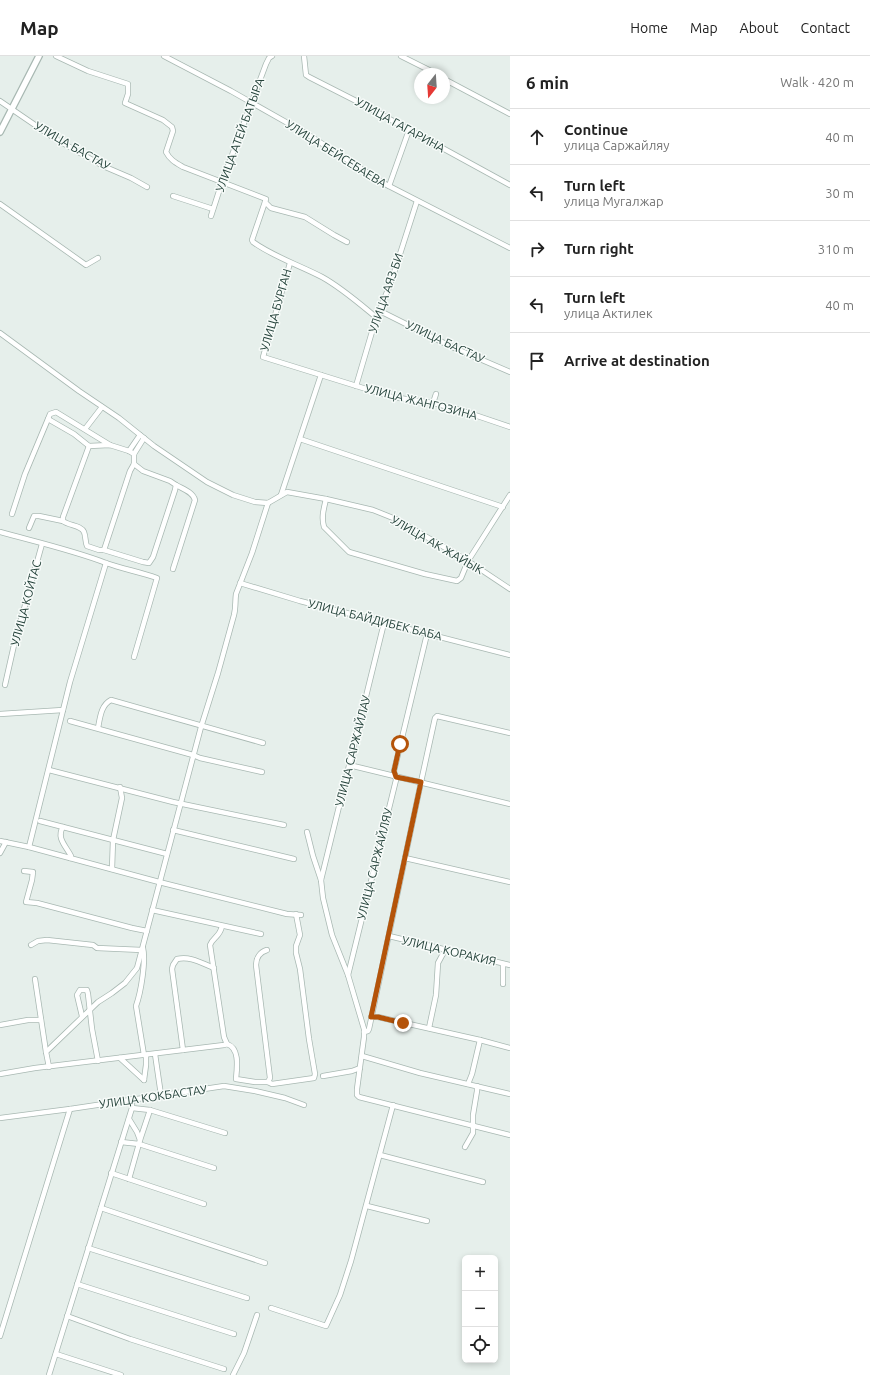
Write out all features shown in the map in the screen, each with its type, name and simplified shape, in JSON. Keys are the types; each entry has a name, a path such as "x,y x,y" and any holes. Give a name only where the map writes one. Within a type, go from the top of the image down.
{"street":[{"path":"0,132 39,56"},
{"path":"56,56 88,71 128,84 125,103 163,120 172,127 173,132 166,152 169,157 183,167 266,199 265,202 271,208 305,217 347,242"},
{"name":"УЛИЦА БЕЙСЕБАЕВА","path":"164,56 307,134 389,186 510,248"},
{"name":"УЛИЦА АТЕЙ БАТЫРА","path":"211,216 222,182 266,64 272,56"},
{"name":"УЛИЦА ГАГАРИНА","path":"304,56 306,75 510,185"},
{"path":"401,56 425,68"},
{"path":"450,82 510,114"},
{"name":"УЛИЦА БАСТАУ","path":"0,101 54,138 103,166 148,187"},
{"path":"389,186 409,130"},
{"path":"173,196 213,209"},
{"name":"УЛИЦА АЯЗ БИ","path":"356,386 377,318 394,274 417,201"},
{"path":"265,202 252,240 253,242 290,263 324,278 358,302 377,318"},
{"path":"0,204 86,265 98,258"},
{"name":"УЛИЦА БУРГАН","path":"263,357 290,263"},
{"name":"УЛИЦА БАСТАУ","path":"380,311 452,347 510,372"},
{"path":"0,333 184,467 211,484 233,494 255,502 268,503 252,553 240,583 235,601 236,607 231,626 172,830 137,968 125,983 90,1008 46,1052"},
{"name":"УЛИЦА ЖАНГОЗИНА","path":"263,357 392,397 433,403 457,409 510,427"},
{"path":"281,495 321,375"},
{"path":"433,403 436,394"},
{"path":"85,429 102,406"},
{"path":"12,514 25,474 50,414 56,412 110,445"},
{"path":"48,419 74,434 89,446 110,445 129,450 134,454"},
{"path":"129,450 142,437"},
{"path":"104,550 130,471 134,464 134,454 142,437"},
{"path":"300,438 506,505"},
{"path":"63,521 63,517 89,446"},
{"path":"134,464 143,471 170,481 194,496 195,500 173,569"},
{"path":"29,528 34,516 63,521 81,528 84,531 87,546 149,563 153,557 176,485"},
{"name":"УЛИЦА АК ЖАЙЫК","path":"268,503 287,492 373,510 398,520 510,589"},
{"path":"326,499 322,522 324,527 349,552 454,581 459,580 468,562 506,505 510,495"},
{"path":"0,533 79,554 157,578 134,657"},
{"name":"УЛИЦА КОЙТАС","path":"5,685 14,645 42,544"},
{"path":"29,847 78,653 106,563"},
{"name":"УЛИЦА БАЙДИБЕК БАБА","path":"240,583 300,601 510,655"},
{"name":"УЛИЦА САРЖАЙЛАУ","path":"321,880 384,623"},
{"name":"УЛИЦА САРЖАЙЛЯУ","path":"393,1105 359,1097 357,1095 364,1032 348,975 396,777 394,771 427,634"},
{"path":"98,728 104,707 111,700 263,743"},
{"path":"0,714 63,710"},
{"path":"364,1032 368,1031 369,1029 435,718 437,716 510,733"},
{"path":"70,721 194,755 200,758 262,772"},
{"path":"349,765 510,804"},
{"path":"49,770 120,787 173,802 180,802 284,825"},
{"path":"112,869 113,840 122,798 120,787"},
{"path":"40,820 167,854"},
{"path":"64,827 60,832 60,836 71,856 70,858"},
{"path":"172,830 294,859"},
{"path":"307,832 321,880 323,898 332,935 348,975"},
{"path":"0,841 29,847 159,882 288,914 298,914 300,935 296,946 296,953 300,969 315,1076 311,1078 272,1084 268,1082 255,1082 236,1079"},
{"path":"0,853 6,842"},
{"path":"405,858 510,882"},
{"path":"24,871 33,872 26,902 37,903 147,931"},
{"path":"152,910 261,934"},
{"path":"222,926 218,937 212,940 210,945 224,1037 228,1044 232,1045 235,1050 237,1063 234,1087"},
{"name":"УЛИЦА КОРАКИЯ","path":"389,936 510,965"},
{"path":"31,945 38,941 47,940 93,946 98,948 142,948"},
{"path":"120,1058 144,1080 146,1065 145,1055 136,1006 139,999 145,960 142,948"},
{"path":"267,950 261,953 256,961 256,965 270,1078 268,1082"},
{"path":"429,1028 436,995 438,963 445,950"},
{"path":"183,1050 172,969 173,965 177,959 188,958 194,959 214,968"},
{"path":"503,964 503,984"},
{"path":"35,979 49,1067"},
{"path":"82,1016 77,995 80,990 84,989 87,990 98,1061"},
{"path":"371,1017 378,1017 429,1028 510,1048"},
{"path":"0,1025 28,1020 42,1020"},
{"path":"468,1084 472,1074 480,1040"},
{"path":"0,1074 228,1044"},
{"path":"154,1054 161,1095"},
{"path":"362,1056 420,1073 510,1094"},
{"path":"324,1076 360,1068"},
{"name":"УЛИЦА КОКБАСТАУ","path":"0,1118 70,1110 224,1086 285,1098 304,1105"},
{"path":"465,1147 471,1137 477,1091 476,1086"},
{"path":"49,1375 129,1119 132,1108 132,1100"},
{"path":"271,1308 326,1326 340,1295 367,1206 393,1105 510,1135"},
{"path":"132,1108 150,1110 225,1133"},
{"path":"0,1336 70,1110"},
{"path":"129,1179 150,1110"},
{"path":"129,1119 137,1132 140,1142"},
{"path":"121,1142 140,1142 214,1168"},
{"path":"380,1155 483,1182"},
{"path":"111,1173 204,1204"},
{"path":"367,1206 427,1221"},
{"path":"101,1208 265,1263"},
{"path":"88,1248 247,1298"},
{"path":"77,1284 234,1334"},
{"path":"233,1375 244,1353 257,1315"},
{"path":"67,1316 130,1340 224,1370"},
{"path":"56,1354 121,1375"}],"route":[{"path":"400,744 394,771 396,777 421,782 371,1017 378,1017 403,1023"}]}
